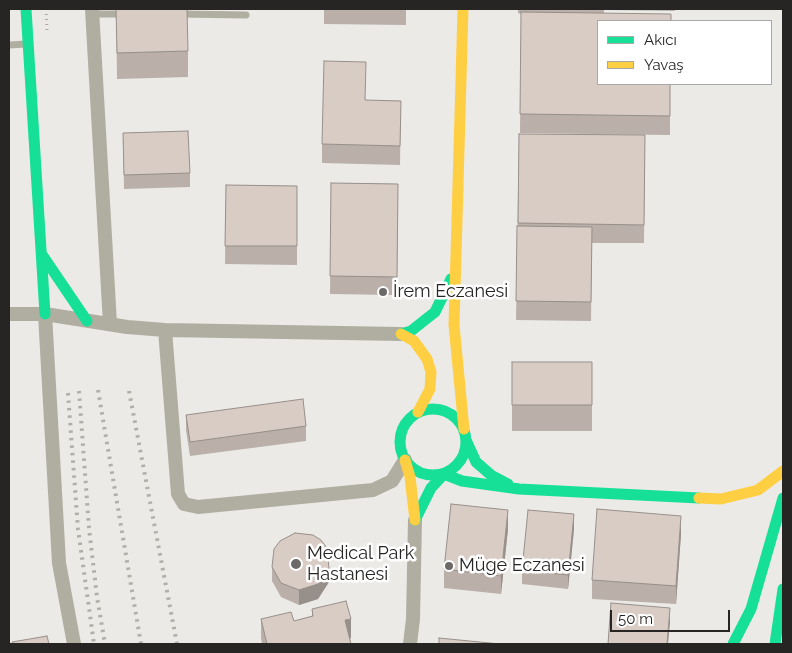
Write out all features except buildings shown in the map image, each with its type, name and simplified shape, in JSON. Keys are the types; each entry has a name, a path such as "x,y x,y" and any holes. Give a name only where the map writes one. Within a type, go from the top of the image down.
{"main road":[{"path":"26,9 43,256 45,314"},
{"path":"405,460 413,468 433,476 444,474 454,469 466,451 454,325 463,9"},
{"path":"43,256 87,321"},
{"path":"401,334 411,331 435,312 454,273"},
{"path":"401,334 414,341 427,359 431,372 430,389 418,412 403,428 400,439 410,477 415,520"},
{"path":"418,412 428,409 440,409 458,420 476,462 491,475 519,489"},
{"path":"444,474 462,481 519,489 721,499 758,490 783,471"},
{"path":"415,520 431,488 444,474"},
{"path":"733,644 751,609 783,498"},
{"path":"775,644 783,589"}],"street":[{"path":"92,11 110,324"},
{"path":"9,314 45,314 165,330 401,334"},
{"path":"45,314 59,563 74,644"},
{"path":"165,330 178,494 184,504 198,507 373,490 392,481 405,460"},
{"path":"410,644 413,619 415,520"}],"lane":[{"path":"92,11 130,14"},
{"path":"169,14 246,15"},
{"path":"9,45 27,44"}],"railway":[{"path":"98,390 141,644"},
{"path":"79,391 89,528 97,597 105,644"},
{"path":"129,391 177,644"},
{"path":"68,393 78,529 94,644"}],"traffic: fast":[{"path":"26,9 45,314"},
{"path":"43,256 87,321"},
{"path":"401,334 411,331 435,312 451,279"},
{"path":"433,409 446,412 456,419 463,429 466,442 463,455 456,465 446,472 433,475 420,472 410,465 403,455 400,442 403,429 410,419 420,412 433,409"},
{"path":"466,440 476,462 491,475 508,484"},
{"path":"415,520 431,488 444,474 462,481 519,489 699,498"},
{"path":"733,644 751,609 783,498"},
{"path":"775,644 783,589"}],"traffic: slow":[{"path":"463,9 454,325 464,429"},
{"path":"401,334 414,341 427,359 431,372 430,389 418,412"},
{"path":"405,460 410,477 415,520"},
{"path":"699,498 721,499 758,490 783,471"}],"place":[{"name":"İrem Eczanesi","path":"383,292"},
{"name":"Medical Park Hastanesi","path":"296,564"},
{"name":"Müge Eczanesi","path":"449,566"}]}
